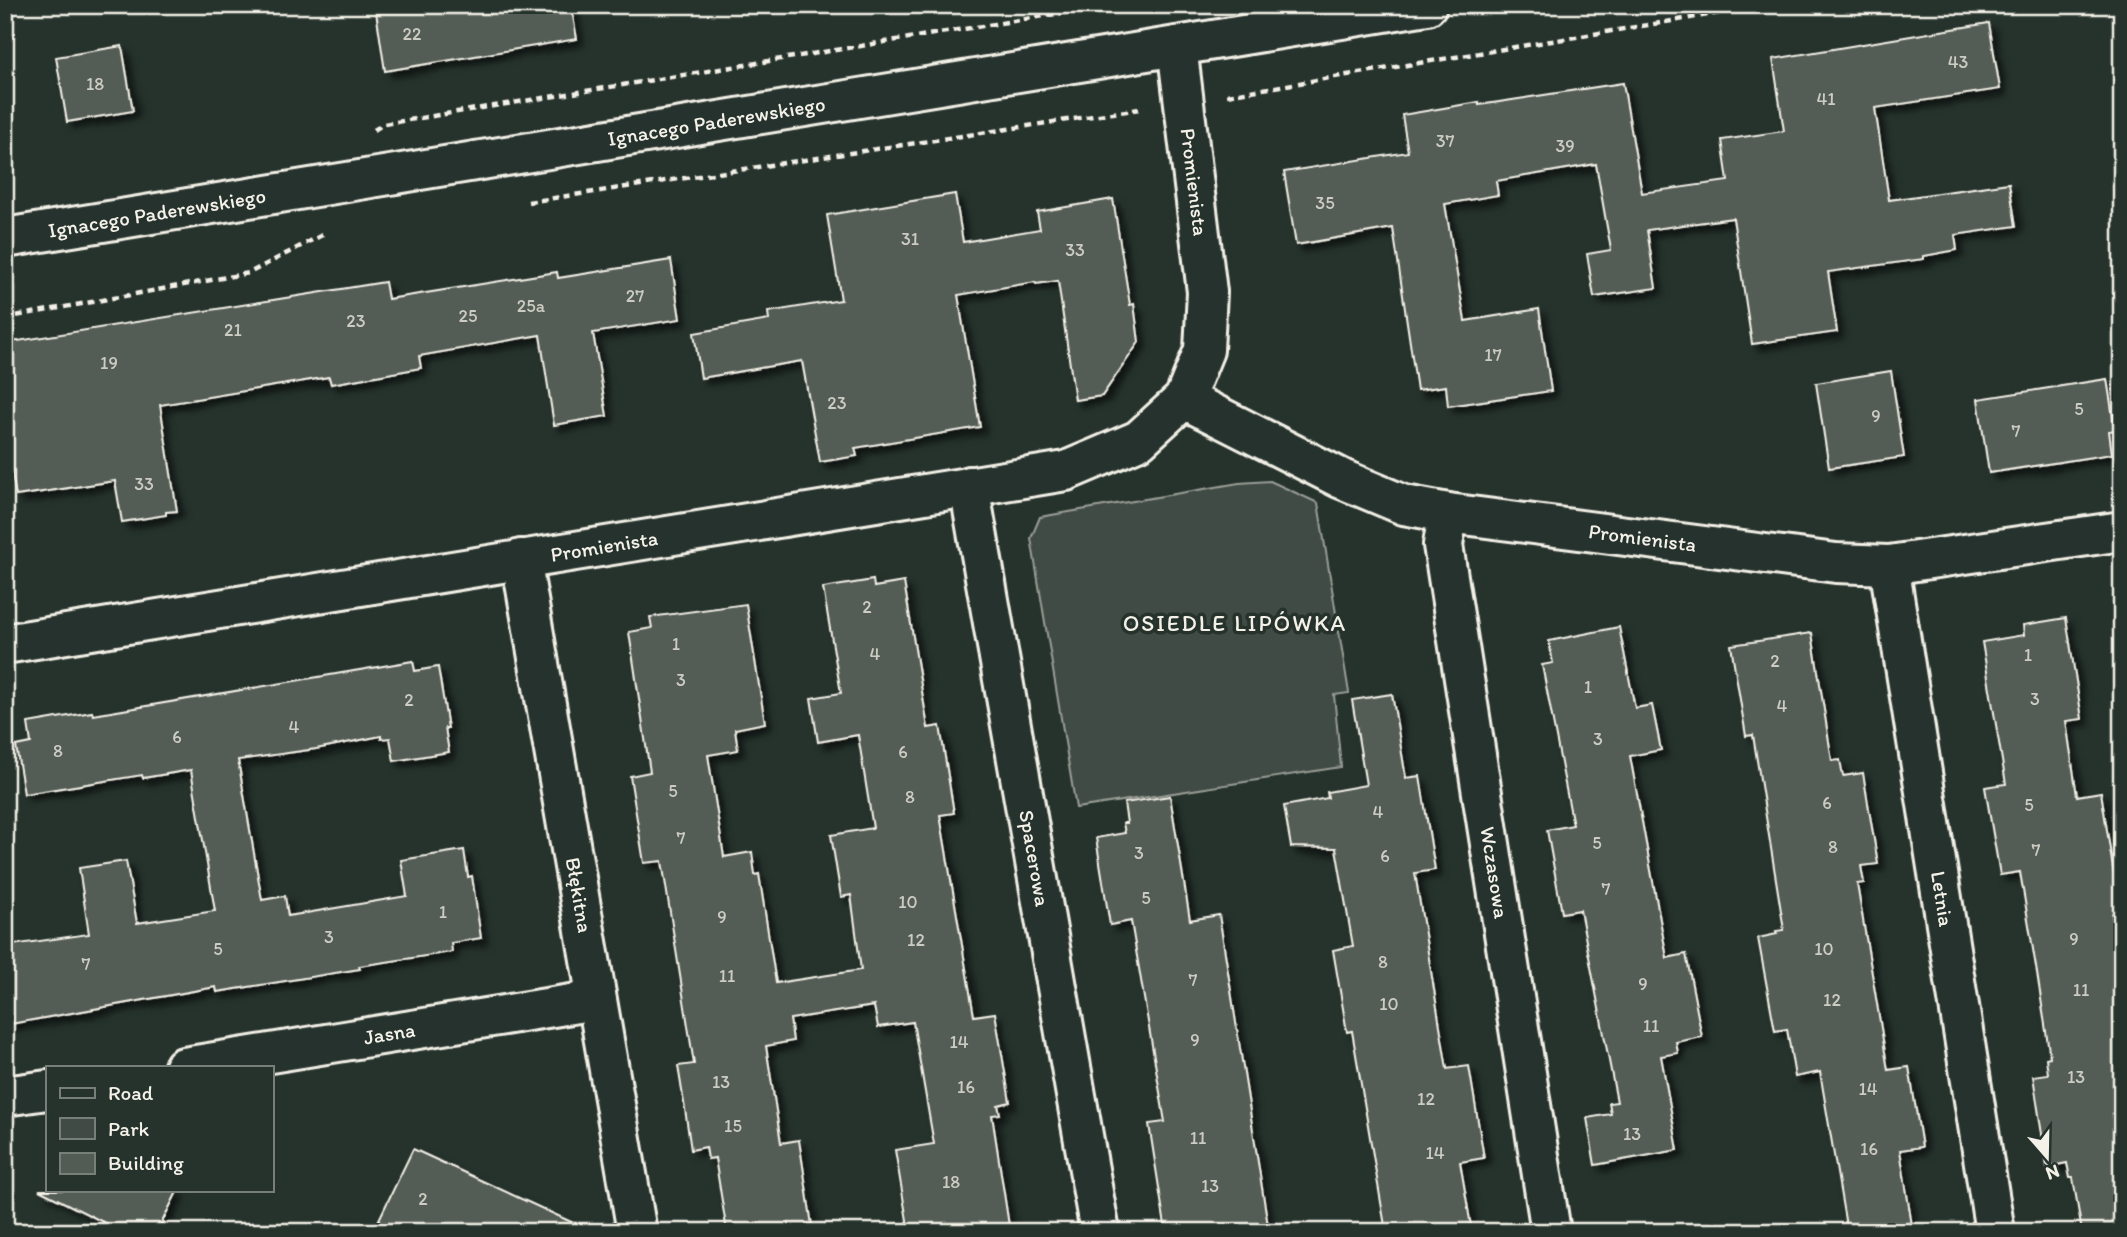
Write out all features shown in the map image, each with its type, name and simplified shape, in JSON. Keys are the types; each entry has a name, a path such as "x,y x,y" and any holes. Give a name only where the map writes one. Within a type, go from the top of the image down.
{"street":[{"name":"Ignacego Paderewskiego","path":"5,237 1427,5"},
{"name":"Promienista","path":"5,644 1066,471 1139,440 1184,399 1204,350 1207,292 1177,46"},
{"name":"Promienista","path":"1184,399 1342,479 1404,505 1448,513 1836,563 1889,565 2122,531"},
{"name":"Spacerowa","path":"970,486 1100,1232"},
{"name":"Wczasowa","path":"1448,513 1443,545 1551,1232"},
{"name":"Błękitna","path":"520,559 637,1232"},
{"name":"Letnia","path":"1889,565 1995,1232"},
{"name":"Jasna","path":"190,1066 596,1000"},
{"path":"5,1096 46,1090"}],"path":[{"path":"384,124 1111,5"},
{"path":"528,202 1184,102 1768,5"},
{"path":"5,318 249,273 324,234 337,232"}],"green space":[{"path":"1270,481 1318,503 1349,693 1334,695 1341,767 1076,808 1031,538 1040,517 1239,483"}],"building":[{"path":"375,5 571,5 577,39 385,71"},
{"path":"1989,23 2000,89 1875,108 1889,200 2009,183 2016,226 1955,235 1957,250 1924,256 1924,259 1828,272 1837,332 1752,344 1733,218 1647,230 1656,288 1594,297 1587,254 1611,250 1596,164 1496,181 1498,195 1445,204 1465,321 1539,309 1551,391 1448,406 1446,386 1417,390 1393,228 1296,245 1284,172 1408,152 1402,115 1623,83 1642,193 1728,181 1722,140 1784,131 1773,59"},
{"path":"122,46 133,111 67,122 56,57"},
{"path":"955,194 963,242 1040,229 1037,212 1113,199 1130,305 1134,304 1139,342 1102,396 1075,400 1058,281 1035,282 958,295 980,427 855,448 857,456 820,462 802,361 701,378 694,333 769,320 768,312 841,300 827,215"},
{"path":"671,260 680,319 593,333 607,416 554,425 540,335 419,356 421,368 331,384 329,377 160,405 177,511 166,512 166,515 122,522 115,481 16,496 5,432 5,343 385,282 388,299 557,272 558,278"},
{"path":"1891,371 1904,457 1829,468 1816,383"},
{"path":"2107,379 2115,430 2109,431 2112,454 1989,473 1978,399"},
{"path":"873,580 874,587 904,582 928,728 940,726 954,813 940,815 974,1016 995,1013 1010,1102 998,1105 1000,1114 992,1115 1010,1232 909,1232 895,1150 934,1144 913,1022 878,1027 874,1006 790,1019 793,1041 766,1046 781,1143 799,1140 813,1232 727,1232 715,1158 708,1159 706,1147 691,1150 678,1066 694,1064 662,861 644,863 630,776 650,772 629,632 652,628 650,617 746,604 765,723 735,729 738,750 708,755 724,857 752,852 755,875 759,874 776,983 861,970 851,895 841,897 831,835 873,828 858,735 818,742 811,698 841,693 823,588"},
{"path":"2066,618 2082,719 2066,721 2077,796 2101,792 2120,913 2112,914 2122,975 2122,1232 2082,1232 2073,1178 2070,1178 2067,1163 2047,1167 2033,1076 2048,1074 2046,1058 2050,1057 2037,973 2020,872 2000,875 1985,787 2006,784 1982,642 2024,635 2023,625"},
{"path":"1619,627 1635,708 1652,705 1661,750 1630,756 1667,958 1686,954 1702,1037 1676,1042 1678,1053 1661,1056 1678,1150 1595,1165 1587,1118 1611,1114 1609,1103 1617,1102 1580,910 1562,913 1547,830 1573,825 1542,665 1553,663 1549,641"},
{"path":"1812,633 1832,761 1840,760 1843,776 1863,773 1878,864 1861,866 1864,883 1857,884 1888,1070 1909,1067 1922,1147 1900,1150 1913,1232 1847,1232 1820,1072 1795,1077 1787,1029 1775,1031 1758,938 1784,930 1753,735 1746,736 1731,645"},
{"path":"413,661 415,671 438,667 449,752 394,761 390,738 381,739 381,736 238,760 262,900 285,896 288,916 407,896 401,860 464,850 468,877 472,876 481,938 451,943 452,952 359,966 360,969 217,992 216,987 5,1025 5,946 89,934 79,868 126,861 137,923 215,911 191,770 24,794 16,746 31,743 28,723 92,712 93,715"},
{"path":"1392,694 1406,778 1420,776 1435,870 1415,873 1447,1069 1469,1066 1484,1158 1460,1162 1472,1232 1386,1232 1352,1031 1347,1032 1333,950 1353,946 1336,848 1291,847 1284,806 1328,798 1327,792 1366,785 1352,700"},
{"path":"1170,796 1190,920 1219,915 1269,1232 1166,1232 1149,1124 1165,1122 1131,921 1110,925 1096,838 1125,833 1123,823 1127,823 1124,803"},
{"path":"413,1149 593,1232 373,1232"},
{"path":"39,1190 177,1192 157,1232 123,1232"}],"district":[{"name":"OSIEDLE LIPÓWKA","path":"1235,623"}]}
